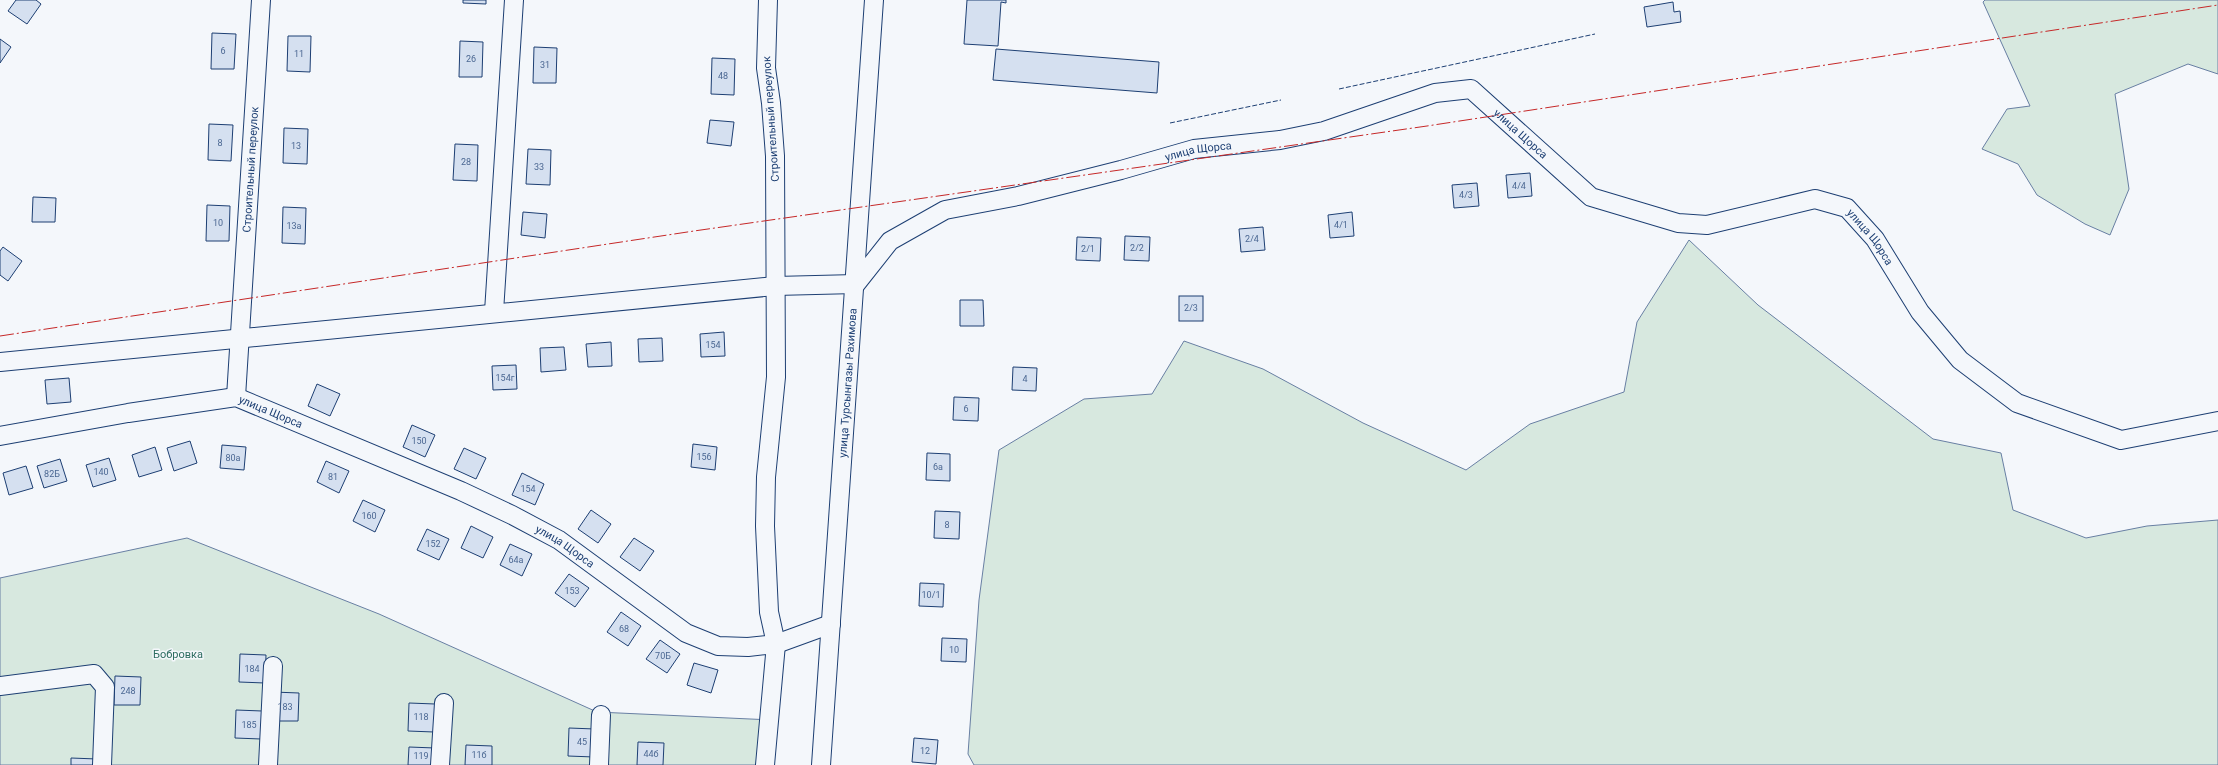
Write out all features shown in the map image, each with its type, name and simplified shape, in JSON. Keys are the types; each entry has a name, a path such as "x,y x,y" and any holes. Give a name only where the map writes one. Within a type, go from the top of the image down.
{"street":[{"name":"Строительный переулок","path":"236,396 261,0"},
{"path":"494,312 514,0"},
{"name":"Строительный переулок","path":"768,0 766,68 771,103 775,156 775,286"},
{"name":"улица Турсынгазы Рахимова","path":"821,765 856,284 874,0"},
{"name":"улица Щорса","path":"856,284 890,241 946,210 1025,194 1121,170 1194,149 1280,140 1324,131 1435,93 1471,89 1591,197 1678,223 1707,225 1815,199 1847,208 1875,239 1920,312 1960,360 2017,403 2121,440 2218,421"},
{"path":"0,362 240,340 494,312 775,286 856,284"},
{"path":"765,765 776,644 769,612 765,526 766,477 776,377 775,286"},
{"name":"улица Щорса","path":"0,436 128,413 236,396 461,491 512,515 559,540 686,633 718,646 748,647 776,644 831,624"},
{"path":"268,765 274,666"},
{"path":"0,686 94,674 105,687 102,765"},
{"path":"440,765 444,703"},
{"path":"599,765 601,715"}],"green space":[{"path":"1985,0 2218,0 2218,74 2188,64 2115,94 2129,189 2110,235 2085,224 2037,195 2018,164 1982,149 2007,109 2030,106 1983,2"},
{"path":"1689,240 1758,305 1933,439 2001,453 2013,510 2086,538 2147,526 2218,520 2218,765 974,765 968,754 979,600 999,450 1084,399 1152,394 1184,341 1263,369 1363,423 1466,470 1530,424 1624,392 1637,322"},
{"name":"Бобровка","path":"187,538 379,614 597,712 772,720 771,765 0,765 0,578"}],"building":[{"path":"16,0 36,0 41,4 27,24 8,11"},
{"path":"463,0 486,0 486,4 463,3"},
{"path":"967,0 1006,0 1006,3 1001,2 998,46 964,44"},
{"path":"1673,2 1674,12 1680,11 1681,22 1647,27 1644,7"},
{"path":"212,33 236,34 234,69 211,69"},
{"path":"288,36 311,36 310,72 287,71"},
{"path":"0,39 11,47 0,63"},
{"path":"460,41 483,42 482,77 459,77"},
{"path":"534,47 557,48 556,83 533,83"},
{"path":"996,49 1159,62 1157,93 993,80"},
{"path":"712,58 735,59 734,95 711,94"},
{"path":"710,120 734,122 731,146 707,143"},
{"path":"209,124 233,125 231,161 208,160"},
{"path":"284,128 308,129 307,164 283,163"},
{"path":"455,144 478,145 477,181 453,180"},
{"path":"528,149 551,150 550,185 526,184"},
{"path":"1530,173 1532,196 1508,198 1506,175"},
{"path":"1477,183 1479,206 1454,208 1452,185"},
{"path":"33,197 56,198 55,222 32,222"},
{"path":"207,205 230,206 229,241 206,241"},
{"path":"283,207 306,208 305,244 282,243"},
{"path":"523,212 547,214 545,238 521,235"},
{"path":"1352,212 1354,236 1330,238 1328,215"},
{"path":"1263,227 1265,250 1241,252 1239,229"},
{"path":"1125,236 1150,237 1149,261 1124,260"},
{"path":"1077,237 1101,238 1100,261 1076,260"},
{"path":"3,247 22,261 8,281 0,275 0,251"},
{"path":"1179,296 1203,296 1203,321 1179,321"},
{"path":"960,300 983,300 984,326 960,326"},
{"path":"724,332 725,356 701,357 700,334"},
{"path":"662,338 663,361 639,362 638,339"},
{"path":"611,342 612,366 588,367 586,344"},
{"path":"564,347 566,370 541,372 540,348"},
{"path":"516,365 517,389 493,390 492,366"},
{"path":"1013,367 1037,368 1036,391 1012,390"},
{"path":"69,378 71,402 47,404 45,380"},
{"path":"317,384 340,394 330,416 308,406"},
{"path":"954,397 979,398 978,421 953,420"},
{"path":"412,425 435,435 425,457 403,447"},
{"path":"190,441 197,463 174,471 167,448"},
{"path":"693,444 717,447 715,470 691,467"},
{"path":"222,445 246,447 244,470 220,468"},
{"path":"155,447 162,470 139,477 132,455"},
{"path":"464,448 486,458 476,479 454,469"},
{"path":"927,453 950,454 950,481 926,480"},
{"path":"109,458 116,480 93,487 86,465"},
{"path":"60,459 67,481 44,488 37,466"},
{"path":"326,461 349,471 339,493 317,482"},
{"path":"26,466 33,488 9,495 3,473"},
{"path":"522,473 544,484 535,505 512,495"},
{"path":"363,500 385,510 375,532 353,521"},
{"path":"591,510 611,524 598,543 578,529"},
{"path":"935,511 960,512 959,539 934,538"},
{"path":"471,526 493,537 483,558 461,548"},
{"path":"427,529 449,539 439,560 417,550"},
{"path":"634,538 654,551 640,571 620,557"},
{"path":"510,544 532,554 522,576 500,565"},
{"path":"569,574 589,588 575,607 555,593"},
{"path":"920,583 944,584 943,607 919,606"},
{"path":"621,612 641,626 628,646 607,632"},
{"path":"942,638 967,639 966,662 941,661"},
{"path":"660,640 680,654 667,673 646,659"},
{"path":"240,654 266,655 265,683 239,682"},
{"path":"694,663 718,670 711,693 687,685"},
{"path":"115,676 141,677 140,705 114,705"},
{"path":"273,692 299,693 298,721 272,721"},
{"path":"409,703 435,704 434,732 408,731"},
{"path":"236,710 262,711 261,739 235,738"},
{"path":"569,728 595,729 594,757 568,756"},
{"path":"914,738 938,740 936,764 912,762"},
{"path":"638,742 664,743 663,765 637,765"},
{"path":"466,745 492,746 492,765 465,765"},
{"path":"409,747 435,748 434,765 408,765"},
{"path":"71,758 97,759 97,765 71,765"}],"fence":[{"path":"1339,89 1595,34"},
{"path":"1170,123 1281,100"}],"power":[{"path":"0,336 694,231 1427,126 2218,5"}]}
